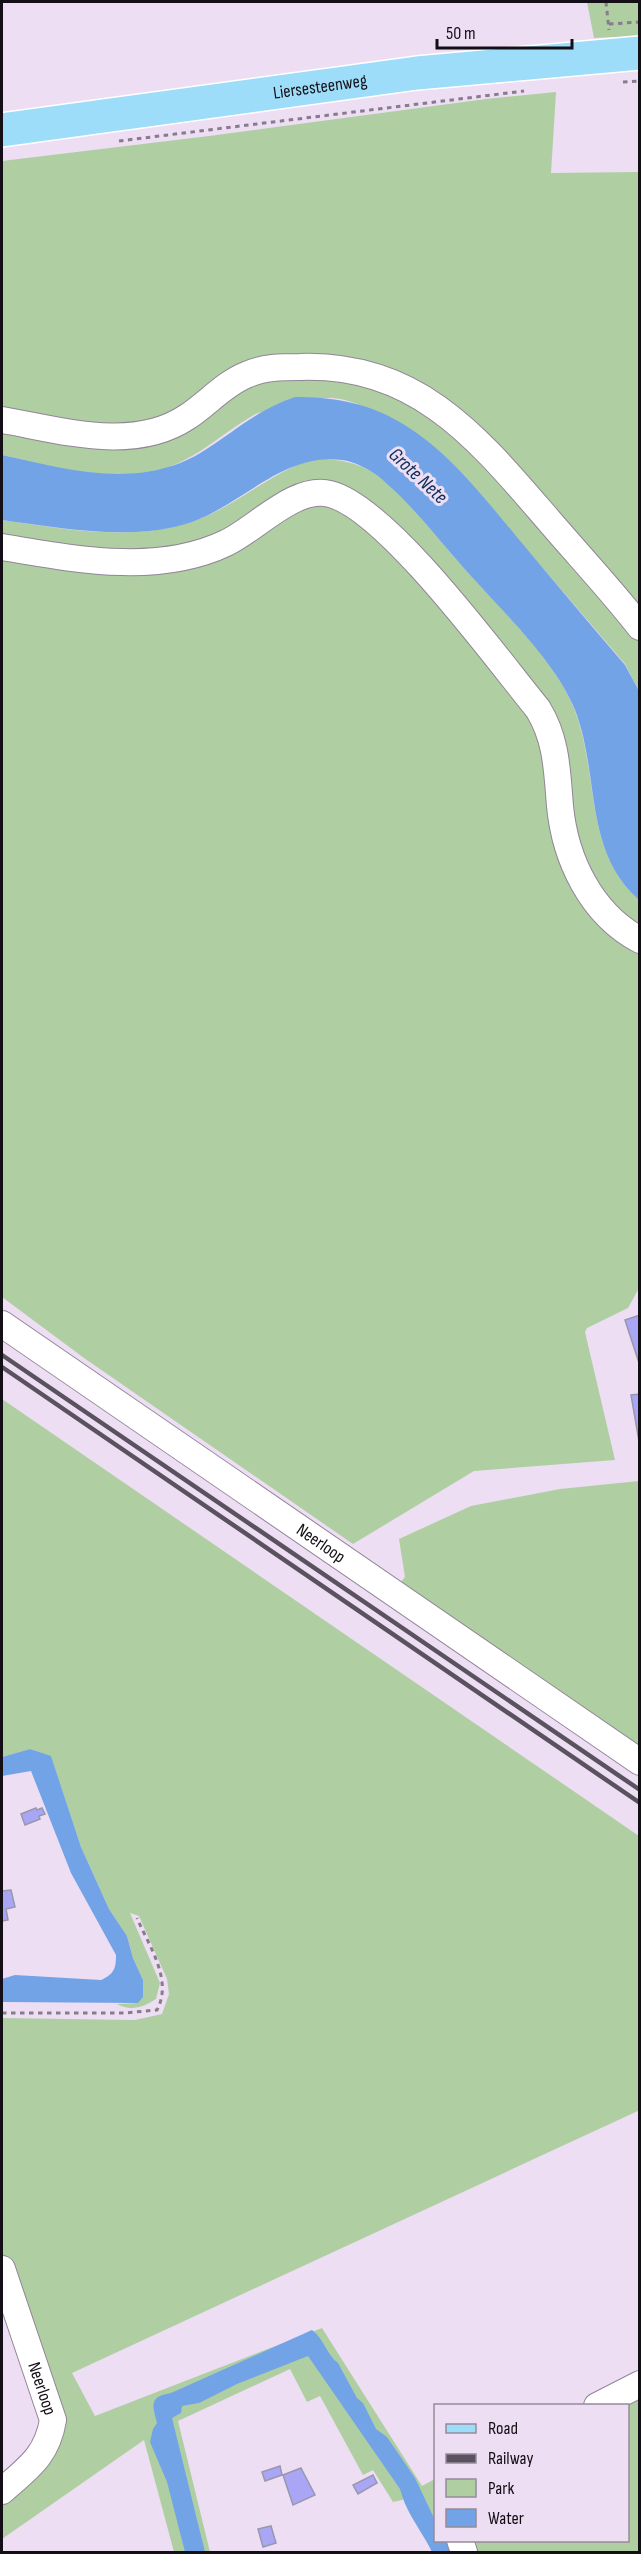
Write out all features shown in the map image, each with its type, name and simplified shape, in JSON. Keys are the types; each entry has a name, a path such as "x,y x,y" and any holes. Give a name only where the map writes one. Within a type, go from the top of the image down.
{"main road":[{"name":"Liersesteenweg","path":"2,130 417,73 639,53"}],"street":[{"path":"2,420 123,437 168,428 188,417 231,384 246,375 265,369 314,366 350,369 380,376 412,392 465,429 507,472 639,627"},
{"path":"2,547 110,561 146,563 168,560 227,543 300,497 316,492 346,500 374,521 404,549 538,709 546,722 556,755 564,832 578,874 586,889 609,916 639,940"},
{"name":"Neerloop","path":"2,1324 639,1762"},
{"name":"Neerloop","path":"2,2269 53,2420 50,2438 36,2461 2,2491"},
{"path":"601,2404 639,2384"}],"path":[{"path":"606,2 609,32"},
{"path":"609,24 639,22"},
{"path":"614,82 639,81"},
{"path":"108,143 532,90"},
{"path":"2,2013 124,2013 157,2010 163,1999 164,1984 137,1918"}],"green space":[{"path":"587,2 639,2 639,36 594,38"},
{"path":"556,92 551,173 639,172 639,691 625,664 469,482 424,443 405,430 367,408 349,401 321,399 260,412 182,462 154,472 136,475 97,475 2,455 2,161"},
{"path":"313,459 332,459 351,463 369,470 385,481 413,508 539,651 566,692 575,711 587,760 595,811 609,859 621,881 639,900 639,1288 628,1308 587,1328 585,1332 615,1460 474,1471 353,1544 84,1358 2,1297 2,520 82,531 136,532 162,529 188,523 213,513 274,477"},
{"path":"2,1399 639,1836 640,2110 72,2373 95,2416 322,2328 422,2486 434,2480 434,2518 420,2490 402,2500 393,2502 373,2470 363,2475 320,2396 307,2402 290,2369 178,2421 210,2552 174,2552 144,2440 2,2539 2,2501 60,2435 2,2275 2,2018 135,2020 162,2014 169,1994 167,1979 139,1916 130,1913 160,1983 156,1999 147,2004 137,2008 127,2008 117,2004 138,2003 143,1980 133,1958 127,1936 109,1909 81,1847 51,1757 30,1749 2,1757"},
{"path":"639,1481 639,1757 396,1588 405,1577 399,1539 471,1506 560,1489"},
{"path":"639,2392 639,2552 472,2552 467,2542 629,2542 629,2404 615,2404"}],"water":[{"name":"Grote Nete","path":"295,397 334,400 372,409 396,420 430,443 461,472 625,665 639,691 639,900 621,880 609,859 595,811 583,735 566,691 540,653 425,523 381,478 370,471 352,462 341,460 320,460 301,464 282,472 210,514 170,528 97,532 2,520 2,455 80,471 131,474 156,470 181,463 205,450 258,414"},
{"path":"30,1749 51,1756 81,1847 109,1909 127,1936 133,1958 143,1980 143,1997 138,2003 2,2002 2,1979 15,1975 101,1980 109,1976 113,1970 116,1955 71,1873 31,1771 2,1776 2,1757"},
{"path":"312,2330 338,2363 376,2429 387,2437 415,2478 434,2518 434,2542 447,2542 452,2552 432,2552 410,2514 400,2489 308,2356 237,2384 199,2403 182,2406 181,2413 172,2418 205,2552 185,2552 167,2482 150,2442 157,2423 154,2402 159,2397"}],"building":[{"path":"640,1315 640,1366 625,1320"},
{"path":"640,1394 640,1447 631,1395"},
{"path":"36,1808 37,1810 42,1808 45,1814 39,1816 40,1819 25,1825 21,1814"},
{"path":"11,1890 15,1907 6,1909 8,1920 2,1921 2,1891"},
{"path":"280,2466 282,2475 265,2481 262,2472"},
{"path":"301,2468 315,2495 293,2505 283,2475"},
{"path":"373,2475 377,2483 358,2494 353,2485"},
{"path":"271,2526 276,2543 263,2547 258,2529"}],"railway":[{"path":"2,1355 640,1790"},
{"path":"2,1367 640,1803"}]}
